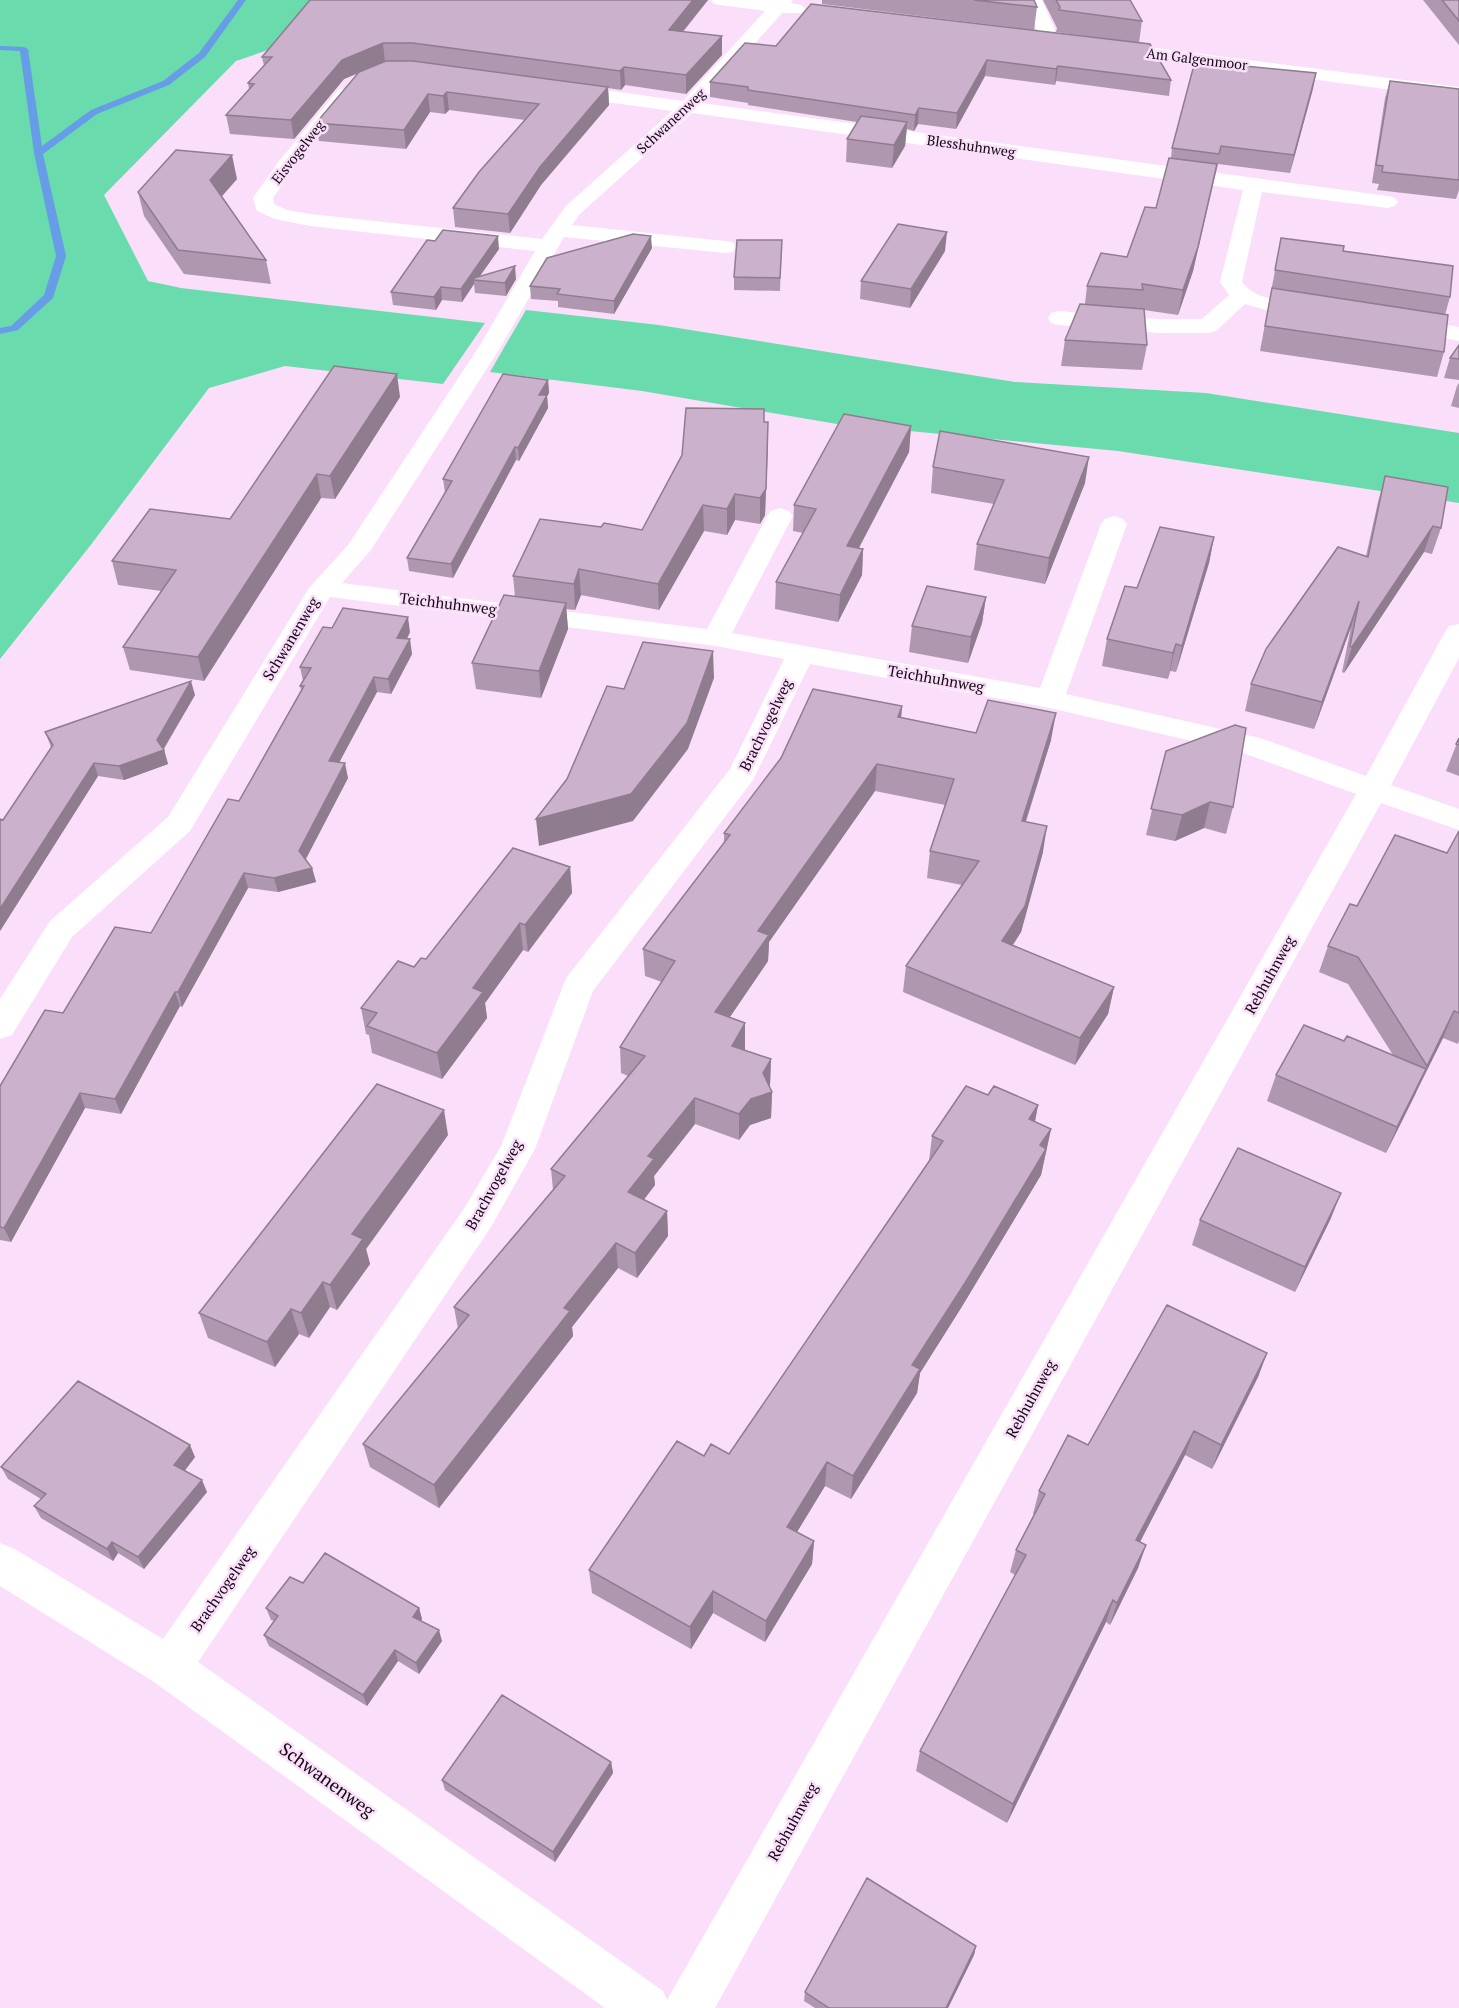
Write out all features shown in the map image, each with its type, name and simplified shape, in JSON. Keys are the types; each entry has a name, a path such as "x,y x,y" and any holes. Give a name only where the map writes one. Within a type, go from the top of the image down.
{"street":[{"path":"720,0 782,4 815,11"},
{"path":"1033,0 1046,30 1035,38 1064,41"},
{"name":"Schwanenweg","path":"0,1026 61,929 179,824 322,588 358,550 491,345 553,238 573,210 688,107 782,4"},
{"name":"Am Galgenmoor","path":"1087,44 1459,93"},
{"name":"Eisvogelweg","path":"364,79 353,84 286,165 263,198 264,207 282,215 310,220 553,238"},
{"path":"545,88 688,107"},
{"name":"Blesshuhnweg","path":"688,107 1389,202"},
{"path":"1254,185 1231,282 1241,296 1276,306 1333,314"},
{"path":"553,238 725,247"},
{"path":"1059,318 1159,326 1208,326 1241,296"},
{"path":"1379,321 1459,334"},
{"path":"716,638 780,516"},
{"path":"1050,699 1114,524"},
{"name":"Teichhuhnweg","path":"322,588 716,638 1050,699 1250,745 1374,789"},
{"name":"Rebhuhnweg","path":"688,2008 1374,789 1459,632"},
{"name":"Brachvogelweg","path":"169,1667 478,1217 517,1149 578,987 743,773 800,655"},
{"path":"1374,789 1459,820"},
{"name":"Schwanenweg","path":"0,1563 169,1667 646,2008"}],"green space":[{"path":"0,0 314,0 309,36 236,61 104,195 148,281 181,288 485,323 443,384 285,366 209,388 90,546 0,659"},
{"path":"526,310 659,325 1015,382 1206,393 1459,433 1459,503 1118,451 837,424 642,391 490,372"}],"building":[{"path":"310,0 693,0 669,30 722,36 686,75 624,67 620,71 413,43 383,43 342,60 291,120 226,115 254,84 248,83 272,57 262,57"},
{"path":"974,0 1034,0 1037,7"},
{"path":"1056,0 1130,0 1142,21 1059,10 1060,7"},
{"path":"1442,0 1459,0 1459,21"},
{"path":"811,4 1150,44 1171,80 987,60 957,113 919,108 915,115 748,90 748,87 710,82 745,43 776,46"},
{"path":"386,61 413,61 608,87 540,167 508,214 453,208 479,172 539,104 447,92 443,96 428,94 404,130 316,123 359,72"},
{"path":"1195,61 1316,73 1294,155 1221,146 1219,154 1172,148"},
{"path":"1390,81 1459,89 1459,180 1382,172 1383,166 1376,165"},
{"path":"861,116 907,122 894,145 847,139"},
{"path":"176,150 232,155 210,180 266,260 178,250 138,192"},
{"path":"1169,158 1217,164 1198,247 1183,290 1142,284 1143,290 1087,286 1101,253 1127,257 1145,207 1156,208"},
{"path":"898,224 947,232 911,289 861,281"},
{"path":"443,230 498,236 461,289 441,287 434,297 391,292 427,240 435,241"},
{"path":"633,234 651,236 614,301 557,294 560,289 530,286 547,258"},
{"path":"1281,238 1344,246 1343,251 1453,266 1450,297 1275,270"},
{"path":"737,240 782,240 780,278 734,277"},
{"path":"515,266 505,283 474,280 474,278"},
{"path":"1272,288 1448,315 1444,352 1265,326"},
{"path":"1080,304 1144,309 1147,345 1065,340"},
{"path":"1459,345 1459,359 1450,358"},
{"path":"334,366 397,374 330,476 317,474 198,657 123,647 176,570 112,561 150,509 230,519"},
{"path":"503,374 548,380 539,395 547,395 518,448 515,447 451,564 407,558 452,481 443,479"},
{"path":"686,408 764,409 764,422 768,422 766,489 760,498 735,494 727,509 703,505 658,584 579,569 574,584 513,576 540,519 601,527 604,523 642,530 682,455"},
{"path":"844,414 911,426 847,546 863,549 840,595 776,582 816,509 794,505"},
{"path":"940,431 1089,457 1049,558 977,544 1004,480 933,467"},
{"path":"1385,476 1448,487 1441,528 1433,526 1352,647 1350,646 1359,601 1322,702 1251,684 1266,649 1338,547 1368,557"},
{"path":"1160,527 1214,537 1182,646 1176,644 1173,653 1107,639 1125,586 1137,588"},
{"path":"927,586 986,597 971,637 912,626"},
{"path":"504,595 566,603 539,671 472,663"},
{"path":"343,608 408,617 397,638 410,639 388,679 374,677 329,761 345,763 299,851 312,868 274,878 244,873 115,1099 80,1093 4,1228 0,1227 0,1086 45,1010 63,1013 115,927 151,933 228,799 239,801 304,686 300,686 311,668 300,667 323,627 332,628"},
{"path":"643,642 713,651 687,723 631,794 536,819 567,779 607,686 624,689"},
{"path":"191,681 157,740 164,750 119,766 94,763 0,909 0,819 3,820 53,745 45,732"},
{"path":"813,689 902,706 898,717 976,733 988,700 1056,713 1022,821 1047,826 1025,906 1002,941 1114,987 1080,1038 906,966 979,861 930,851 954,779 877,764 758,931 769,935 715,1012 745,1023 732,1046 771,1059 763,1073 772,1092 751,1099 739,1114 695,1098 648,1156 654,1159 628,1192 667,1211 635,1253 616,1243 564,1308 570,1311 434,1485 363,1444 469,1315 454,1307 565,1176 551,1169 645,1056 620,1047 675,961 643,949 730,835 724,833 781,758"},
{"path":"1235,725 1246,728 1233,807 1210,802 1182,815 1151,809 1166,751"},
{"path":"1459,831 1459,1013 1454,1011 1427,1066 1358,957 1328,946 1350,904 1357,906 1395,835 1447,853"},
{"path":"513,848 570,867 525,925 520,923 473,988 483,992 437,1053 367,1026 377,1013 361,1008 398,961 414,967 421,958 426,959"},
{"path":"1304,1025 1344,1041 1347,1036 1426,1069 1397,1127 1276,1075"},
{"path":"377,1084 444,1110 352,1234 363,1239 330,1285 323,1282 301,1313 291,1309 267,1342 199,1313"},
{"path":"966,1086 988,1095 994,1086 1038,1105 1029,1119 1051,1129 1040,1145 1046,1149 965,1283 912,1365 920,1369 853,1476 827,1462 787,1527 814,1541 766,1621 713,1591 690,1627 589,1570 677,1441 704,1456 711,1444 729,1454 943,1141 932,1136"},
{"path":"1238,1148 1341,1193 1305,1267 1200,1220"},
{"path":"1167,1305 1267,1353 1221,1445 1194,1431 1136,1540 1146,1545 1117,1603 1113,1600 1013,1804 920,1751 1026,1555 1016,1550 1045,1494 1039,1491 1068,1435 1088,1445"},
{"path":"78,1381 190,1445 174,1465 202,1480 138,1557 112,1542 107,1549 34,1506 46,1494 1,1467"},
{"path":"325,1553 419,1608 413,1617 439,1630 416,1663 395,1650 363,1695 264,1635 278,1616 266,1608 290,1577 303,1583"},
{"path":"502,1695 611,1762 553,1852 442,1780"},
{"path":"867,1878 976,1946 946,2008 829,2008 805,1992"}],"waterway":[{"path":"38,153 94,112 166,83 202,55 242,0"},
{"path":"0,48 24,49 38,153"},
{"path":"0,331 14,328 49,296 61,256 38,153"}]}
